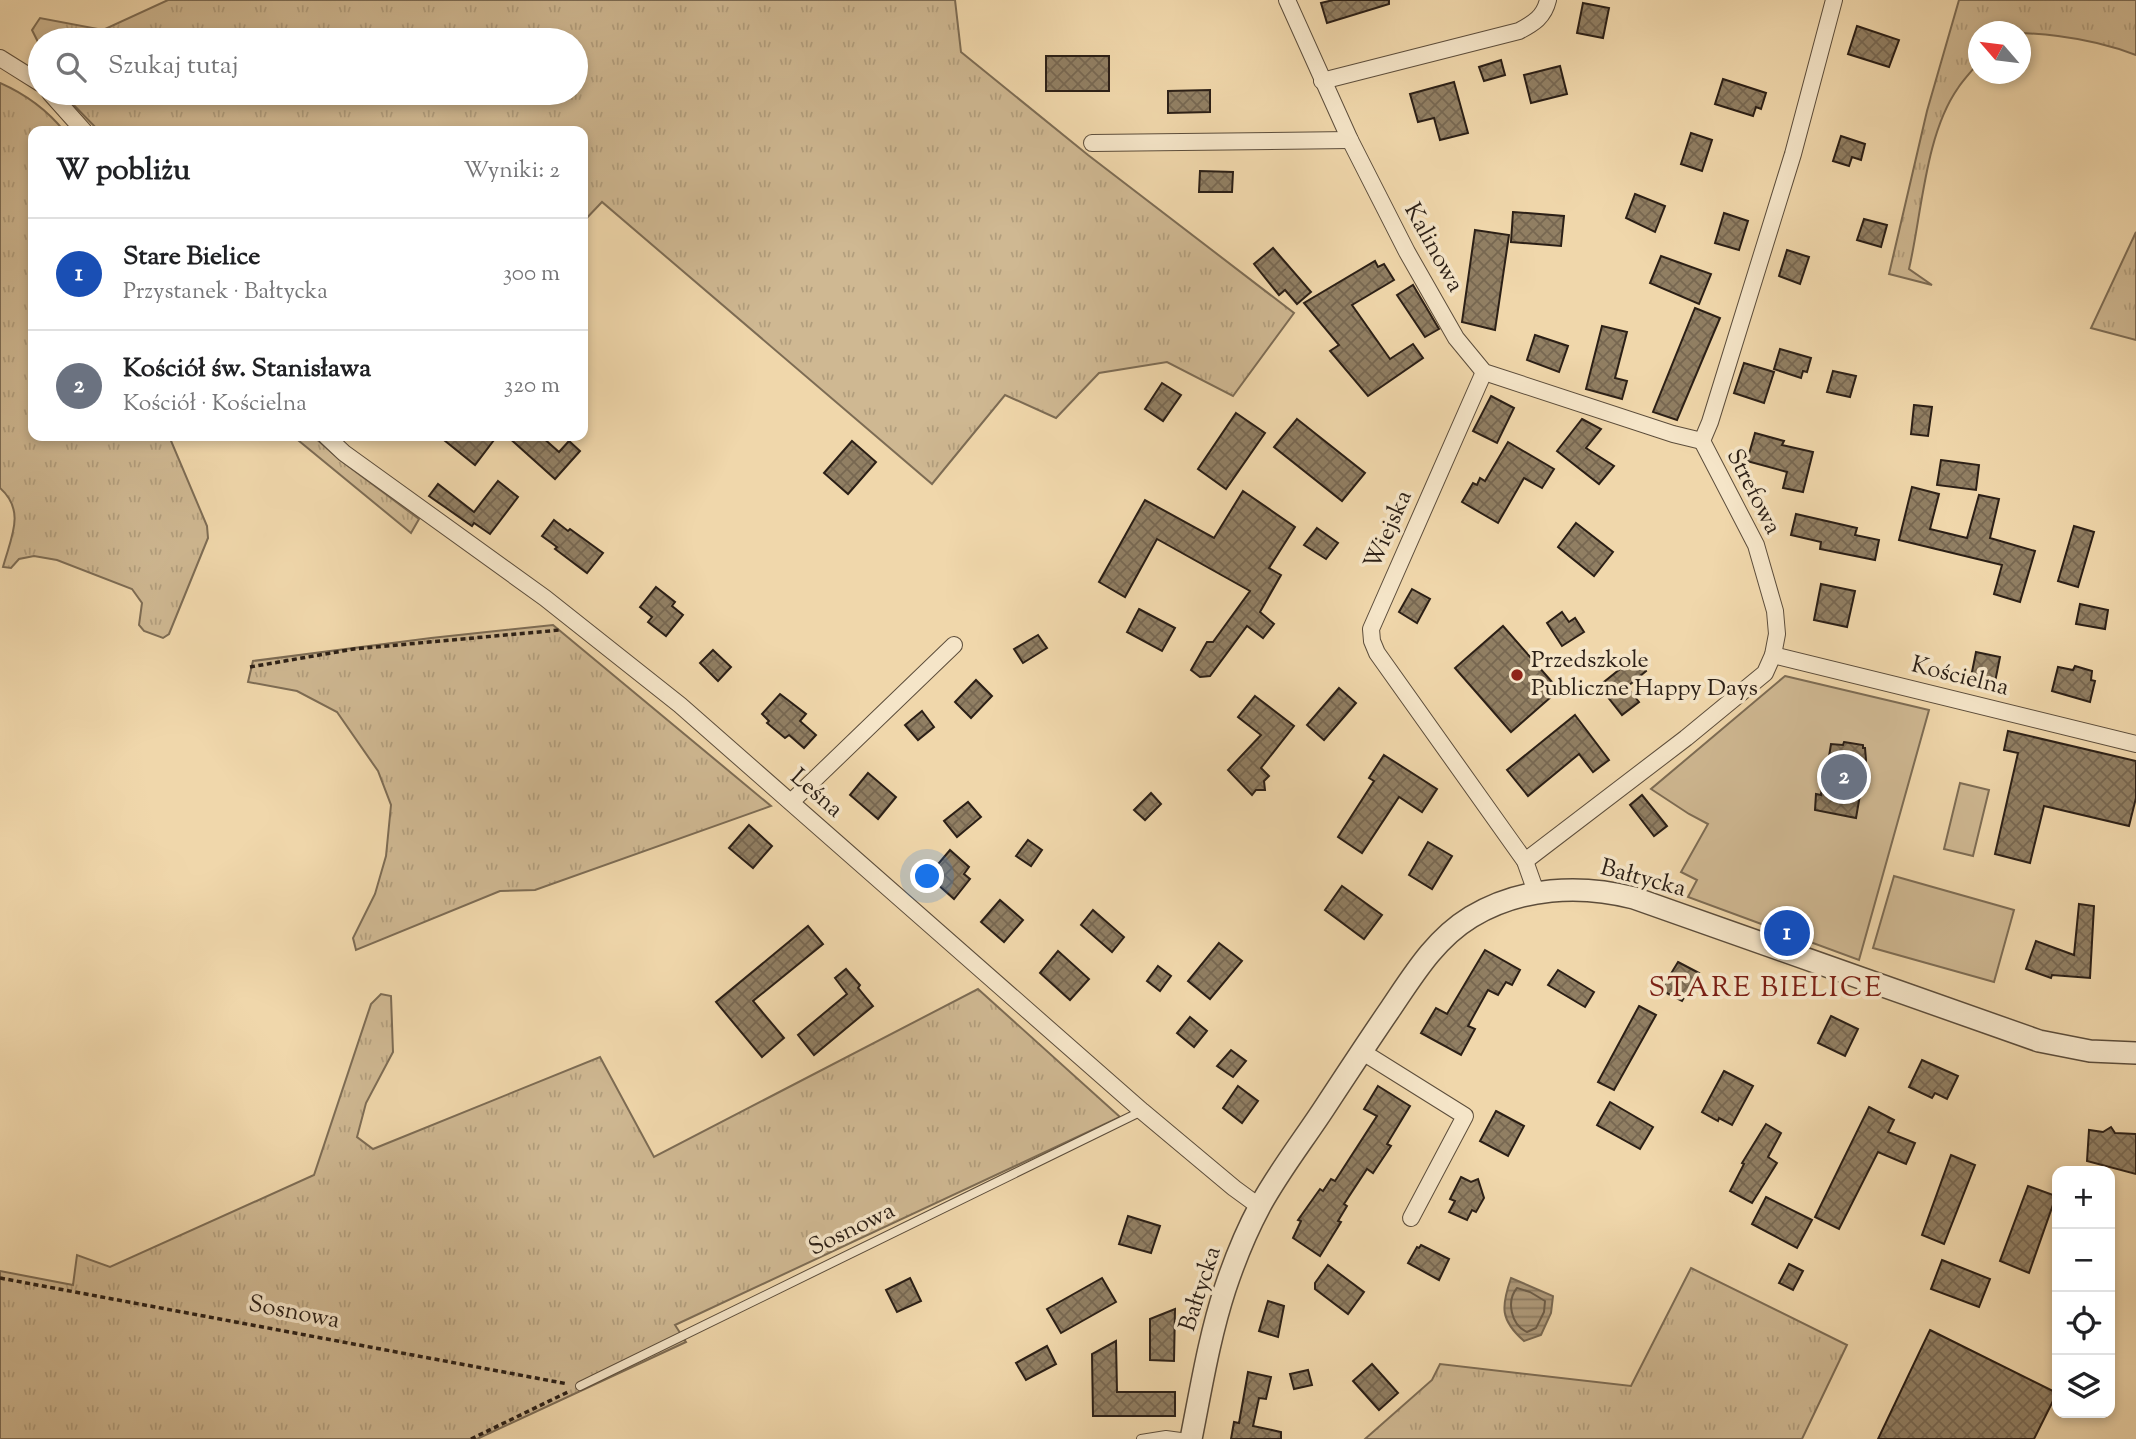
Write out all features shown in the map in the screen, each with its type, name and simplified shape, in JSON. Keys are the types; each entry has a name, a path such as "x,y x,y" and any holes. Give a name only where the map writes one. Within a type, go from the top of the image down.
{"street":[{"name":"Kalinowa","path":"1287,0 1350,141 1408,252 1456,338 1484,372"},
{"path":"1322,81 1520,31 1536,22 1546,9 1548,0"},
{"name":"Strefowa","path":"1773,655 1777,634 1775,611 1756,545 1702,441 1793,154 1834,0"},
{"path":"0,58 28,76"},
{"path":"61,105 80,126"},
{"path":"1092,143 1350,141"},
{"path":"1484,372 1702,441"},
{"name":"Wiejska","path":"1484,372 1371,629 1372,641 1377,653 1525,861 1536,892"},
{"name":"Leśna","path":"331,441 572,619 696,719 1142,1111 1260,1207"},
{"path":"791,802 954,645"},
{"path":"1525,861 1697,730 1765,673 1773,655"},
{"name":"Kościelna","path":"1773,655 2136,744"},
{"name":"Bałtycka","path":"1191,1439 1212,1335 1225,1288 1260,1207 1361,1051 1442,938 1472,917 1500,904 1536,892 1569,889 1610,892 2039,1041 2090,1051 2136,1053"},
{"path":"1361,1051 1465,1116 1411,1218"}],"lane":[{"name":"Sosnowa","path":"580,1386 1142,1111"},
{"path":"1140,1439 1166,1435 1191,1439"}],"path":[{"path":"250,667 354,649 559,632 572,619"},
{"name":"Sosnowa","path":"0,1278 580,1386"},
{"path":"471,1439 580,1386"}],"green space":[{"path":"168,0 955,0 961,52 1088,155 1294,313 1233,396 1167,362 1099,373 1056,418 1005,395 932,484 602,202 588,217 588,126 94,126 74,105 588,105 588,28 107,28"},
{"path":"1959,0 2136,0 2136,55 2097,43 2031,34 2031,21 1968,21 1968,75 1947,107 1938,128 1926,175 1909,269 1932,285 1889,274 1927,111"},
{"path":"40,18 92,28 33,28"},
{"path":"0,83 28,98 28,105 37,105 59,126 28,126 28,441 171,441 207,526 208,538 169,634 163,638 144,631 139,625 142,603 132,589 57,560 34,556 19,559 11,568 3,567 12,535 14,515 13,506 0,488"},
{"path":"2136,232 2136,340 2091,328"},
{"path":"299,441 319,441 419,519 411,533"},
{"path":"553,625 771,806 535,890 500,891 356,950 353,938 375,894 386,856 391,805 378,771 337,712 297,691 248,682 253,661"},
{"path":"1785,676 1929,710 1859,960 1688,897 1697,880 1681,872 1708,824 1651,789"},
{"path":"1960,783 1989,790 1973,856 1944,849"},
{"path":"1894,876 2014,910 1994,982 1873,948"},
{"path":"978,989 1120,1117 675,1325 686,1342 477,1439 0,1439 0,1271 73,1285 77,1255 110,1267 314,1175 371,1004 381,994 391,996 393,1052 366,1103 357,1137 373,1149 600,1057 654,1157"},
{"path":"1691,1268 1847,1345 1802,1439 1365,1439 1432,1380 1440,1364 1631,1386"}],"water":[{"path":"1511,1278 1553,1296 1551,1313 1541,1335 1524,1341 1510,1326 1504,1305"}],"building":[{"path":"1333,0 1389,0 1389,4 1327,23 1321,3"},
{"path":"1583,3 1609,8 1603,38 1577,33"},
{"path":"1857,26 1899,40 1889,67 1848,54"},
{"path":"1046,56 1109,56 1109,91 1046,91"},
{"path":"1501,60 1505,75 1484,81 1479,67"},
{"path":"1560,66 1567,94 1531,103 1524,75"},
{"path":"1723,79 1766,93 1761,109 1756,107 1753,116 1715,104"},
{"path":"1454,82 1468,133 1440,140 1434,118 1418,122 1410,94"},
{"path":"1210,90 1210,112 1168,113 1168,91"},
{"path":"1691,133 1712,140 1702,171 1681,164"},
{"path":"1841,136 1865,144 1861,160 1852,157 1849,166 1833,161"},
{"path":"1200,171 1233,172 1232,192 1199,192"},
{"path":"1635,194 1665,206 1655,232 1626,218"},
{"path":"1513,212 1564,216 1561,246 1511,242"},
{"path":"1724,213 1748,221 1739,250 1715,243"},
{"path":"1864,219 1887,225 1881,247 1857,240"},
{"path":"1475,230 1509,235 1495,330 1462,322"},
{"path":"1273,248 1311,292 1297,304 1285,290 1279,295 1254,264"},
{"path":"1787,250 1809,257 1800,284 1779,276"},
{"path":"1661,256 1711,274 1699,304 1650,283"},
{"path":"1375,261 1378,267 1384,264 1394,280 1352,305 1390,359 1413,344 1423,358 1368,396 1330,351 1339,345 1304,303"},
{"path":"1413,285 1439,329 1425,337 1397,295"},
{"path":"1695,308 1720,318 1677,420 1653,412"},
{"path":"1602,326 1627,332 1615,378 1627,381 1622,399 1586,389"},
{"path":"1535,335 1568,346 1559,372 1527,360"},
{"path":"1780,349 1811,358 1807,372 1803,371 1801,378 1774,369"},
{"path":"1744,363 1774,372 1764,403 1734,393"},
{"path":"1833,371 1856,376 1850,397 1827,392"},
{"path":"1162,383 1181,395 1163,421 1145,409"},
{"path":"1491,396 1514,408 1497,443 1473,431"},
{"path":"1914,405 1932,407 1928,436 1911,434"},
{"path":"1236,413 1265,433 1226,489 1198,469"},
{"path":"1297,419 1365,473 1342,501 1274,447"},
{"path":"1582,419 1601,429 1586,448 1614,466 1599,484 1557,451"},
{"path":"1755,433 1784,441 1782,445 1813,452 1803,492 1783,488 1787,472 1747,461"},
{"path":"445,441 493,441 475,465"},
{"path":"513,441 547,441 559,452 569,441 580,451 555,479"},
{"path":"852,441 876,462 848,494 824,473"},
{"path":"1508,442 1554,469 1542,488 1524,478 1498,523 1462,502 1473,483 1477,485 1480,478 1485,481"},
{"path":"1941,460 1979,465 1976,490 1937,485"},
{"path":"498,481 518,497 490,534 474,523 472,526 429,496 438,484 474,512"},
{"path":"1912,487 1939,494 1930,529 1967,538 1979,495 1999,499 1990,538 2035,551 2020,602 1994,594 2002,565 1899,540"},
{"path":"1243,491 1295,527 1269,568 1281,575 1260,612 1274,624 1263,638 1247,626 1210,676 1200,677 1191,670 1207,642 1213,642 1250,591 1157,539 1125,597 1099,582 1145,500 1214,538"},
{"path":"1796,514 1857,528 1855,535 1879,540 1875,560 1820,549 1821,542 1791,535"},
{"path":"554,520 603,553 587,573 542,536"},
{"path":"1576,523 1613,552 1594,576 1558,547"},
{"path":"2074,526 2094,532 2078,587 2058,581"},
{"path":"1317,528 1338,543 1326,559 1304,545"},
{"path":"1821,584 1855,591 1847,627 1814,620"},
{"path":"656,587 675,602 672,606 683,615 666,636 648,622 652,617 640,607"},
{"path":"1412,589 1430,599 1417,623 1399,612"},
{"path":"2080,604 2108,610 2105,629 2076,624"},
{"path":"1139,609 1175,628 1162,651 1127,632"},
{"path":"1562,612 1569,622 1575,618 1584,632 1562,646 1547,623"},
{"path":"1503,626 1559,690 1511,732 1455,668"},
{"path":"1038,635 1047,648 1023,663 1014,649"},
{"path":"713,650 731,667 718,681 700,663"},
{"path":"1976,652 2000,657 1995,682 1971,677"},
{"path":"1635,657 1646,671 1627,687 1639,702 1622,715 1599,686"},
{"path":"2075,666 2092,671 2091,680 2095,681 2090,702 2052,691 2058,667 2073,670"},
{"path":"976,680 992,696 971,718 955,702"},
{"path":"1339,688 1356,703 1324,740 1307,725"},
{"path":"780,694 806,714 800,721 816,735 804,748 789,735 785,738 767,723 769,721 762,714"},
{"path":"1255,696 1294,726 1261,768 1269,776 1264,781 1265,790 1256,790 1252,795 1228,770 1261,735 1238,717"},
{"path":"922,711 934,727 918,740 905,725"},
{"path":"1575,715 1609,760 1593,772 1579,754 1528,796 1507,770"},
{"path":"2008,731 2136,761 2136,798 2129,826 2044,806 2030,863 1995,854 2018,753 2004,750"},
{"path":"1844,742 1863,745 1865,748 1866,760 1856,818 1815,810 1816,794 1821,795 1831,744 1843,745"},
{"path":"1384,755 1437,789 1422,812 1399,797 1362,853 1338,837 1374,781 1369,778"},
{"path":"868,773 896,797 878,819 850,795"},
{"path":"1151,793 1161,804 1145,820 1134,810"},
{"path":"1642,795 1667,826 1654,836 1630,805"},
{"path":"968,802 981,817 957,837 944,821"},
{"path":"749,825 772,846 753,868 729,848"},
{"path":"1028,840 1042,850 1031,866 1016,856"},
{"path":"1428,842 1452,856 1432,889 1409,875"},
{"path":"950,850 969,867 964,874 970,879 954,899 928,876"},
{"path":"1342,886 1382,915 1364,939 1325,910"},
{"path":"1000,900 1023,920 1004,942 981,922"},
{"path":"2079,904 2094,906 2090,978 2052,975 2051,978 2026,969 2036,941 2074,955"},
{"path":"1093,910 1124,937 1112,952 1081,925"},
{"path":"808,926 823,944 753,1001 784,1038 762,1057 716,1002"},
{"path":"1219,943 1242,961 1210,999 1188,981"},
{"path":"1485,950 1520,970 1512,985 1506,982 1498,995 1488,990 1468,1026 1475,1029 1461,1055 1421,1033 1436,1008 1447,1014"},
{"path":"1058,951 1089,979 1070,1000 1040,973"},
{"path":"1678,962 1699,973 1682,1001 1661,990"},
{"path":"1158,966 1171,976 1160,991 1147,981"},
{"path":"846,969 873,1006 814,1055 798,1035 847,994 835,978"},
{"path":"1558,970 1594,992 1585,1007 1548,985"},
{"path":"1639,1006 1656,1015 1614,1090 1598,1082"},
{"path":"1831,1016 1858,1029 1845,1056 1818,1043"},
{"path":"1190,1017 1207,1031 1194,1047 1177,1033"},
{"path":"1231,1050 1246,1061 1233,1077 1217,1066"},
{"path":"1922,1060 1958,1076 1947,1099 1935,1093 1932,1098 1909,1087"},
{"path":"1724,1071 1753,1086 1732,1125 1702,1112"},
{"path":"1238,1086 1258,1101 1242,1123 1223,1108"},
{"path":"1378,1086 1410,1106 1387,1144 1391,1146 1373,1173 1367,1169 1344,1204 1347,1206 1338,1221 1341,1222 1320,1256 1293,1238 1301,1221 1298,1220 1320,1189 1323,1191 1331,1179 1335,1181 1377,1116 1364,1109"},
{"path":"1610,1102 1653,1127 1640,1149 1597,1125"},
{"path":"1869,1107 1894,1120 1888,1132 1915,1143 1906,1164 1878,1152 1839,1229 1815,1217"},
{"path":"1496,1111 1524,1126 1508,1156 1480,1141"},
{"path":"1766,1124 1781,1133 1768,1157 1777,1163 1752,1203 1730,1191 1744,1164 1742,1163"},
{"path":"2111,1127 2115,1133 2136,1134 2136,1174 2115,1168 2115,1166 2087,1161 2089,1130 2103,1132"},
{"path":"1951,1155 1975,1165 1944,1244 1922,1235"},
{"path":"1461,1177 1471,1182 1478,1179 1484,1198 1476,1212 1472,1210 1467,1220 1449,1212 1455,1201 1450,1199"},
{"path":"2028,1186 2052,1195 2052,1207 2029,1273 2000,1261"},
{"path":"1766,1197 1812,1220 1797,1248 1752,1224"},
{"path":"1128,1216 1160,1226 1151,1253 1119,1244"},
{"path":"1421,1245 1449,1259 1439,1280 1408,1263"},
{"path":"1942,1260 1990,1279 1979,1307 1931,1289"},
{"path":"1789,1264 1803,1271 1793,1290 1779,1283"},
{"path":"1328,1265 1364,1292 1348,1314 1315,1289 1315,1283"},
{"path":"910,1278 921,1301 897,1312 886,1290"},
{"path":"1102,1278 1116,1302 1061,1333 1047,1309"},
{"path":"1268,1301 1284,1306 1278,1337 1259,1331"},
{"path":"1175,1309 1174,1361 1150,1360 1150,1319"},
{"path":"1930,1330 2052,1391 2052,1403 2034,1439 1878,1439"},
{"path":"1116,1341 1117,1392 1175,1392 1175,1416 1093,1416 1092,1354"},
{"path":"1047,1346 1056,1364 1026,1380 1016,1363"},
{"path":"1372,1364 1398,1393 1379,1410 1353,1381"},
{"path":"1308,1370 1312,1385 1294,1389 1290,1374"},
{"path":"1248,1372 1271,1377 1266,1399 1259,1398 1253,1426 1281,1432 1281,1439 1231,1439 1234,1422 1239,1423"}],"place":[{"name":"Przedszkole Publiczne Happy Days","path":"1517,675"},
{"name":"Kościół św. Stanisława","path":"1844,777"},
{"name":"Stare Bielice","path":"1787,933"}],"district":[{"name":"STARE BIELICE","path":"1766,989"}]}
